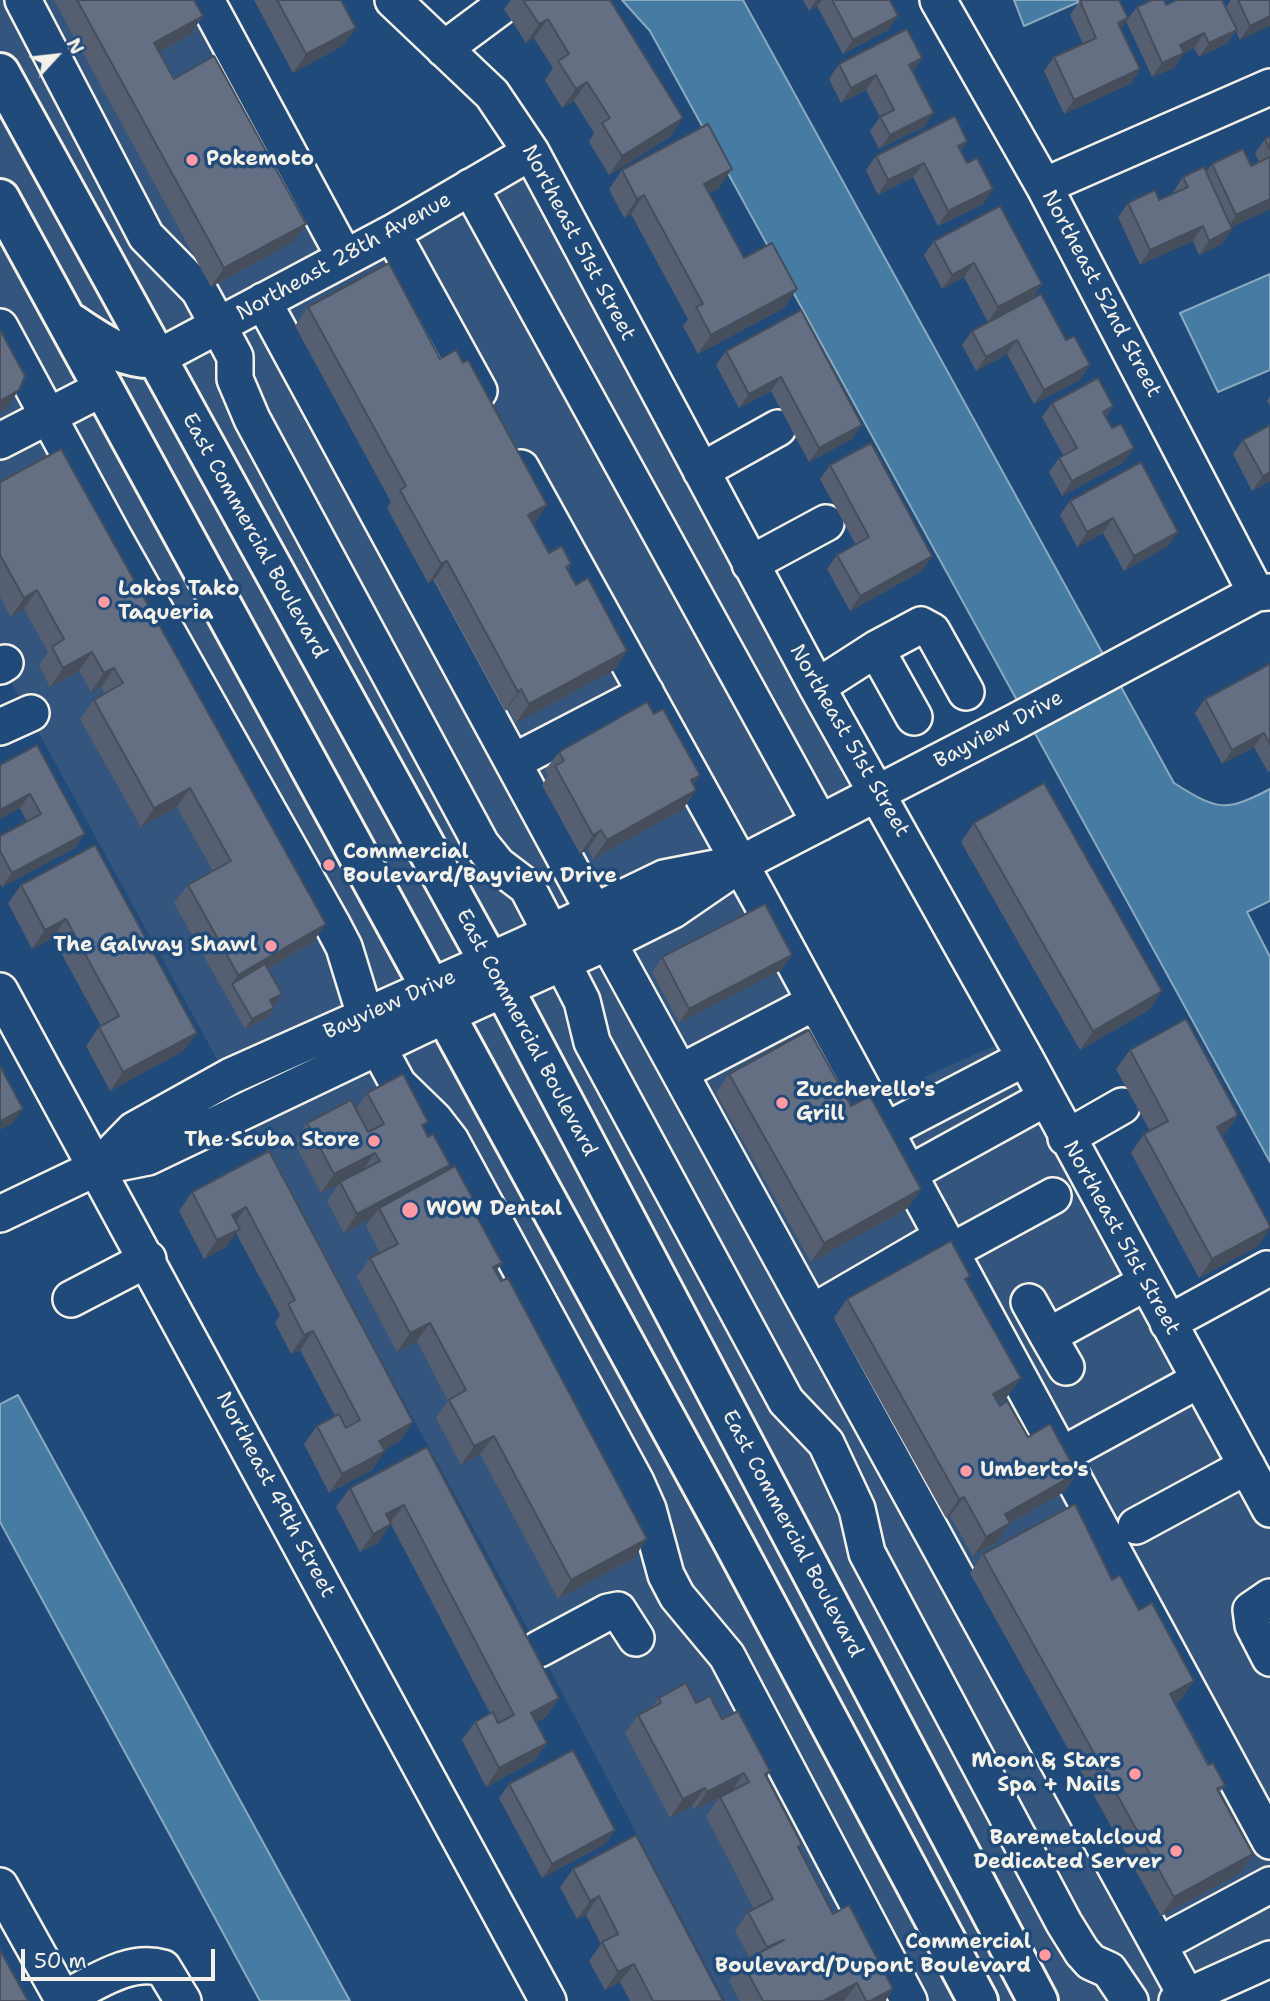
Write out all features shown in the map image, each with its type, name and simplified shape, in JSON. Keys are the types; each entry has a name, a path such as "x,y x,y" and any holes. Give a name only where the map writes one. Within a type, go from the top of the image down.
{"main road":[{"name":"East Commercial Boulevard","path":"0,74 496,975 1038,2001"},
{"path":"0,199 732,1540 978,2001"},
{"path":"66,320 114,351 138,359 156,358"},
{"path":"696,1475 734,1504 755,1512 779,1509"},
{"path":"732,1540 752,1538 806,1560"}],"street":[{"path":"23,0 146,236 199,290 218,325 235,357 238,390 252,419 481,844 498,865 527,887 582,1001 592,1042 786,1401 821,1437 832,1454 857,1509 867,1553 1064,1923 1091,1962 1109,1970 1130,2001"},
{"path":"206,0 345,258"},
{"name":"Northeast 51st Street","path":"393,0 492,94 531,152 750,564 1025,1058 1066,1138 1270,1509"},
{"path":"444,49 510,0"},
{"name":"Northeast 52nd Street","path":"938,0 1265,586"},
{"path":"1044,186 1270,86"},
{"name":"Northeast 28th Avenue","path":"156,358 391,233 531,152"},
{"path":"470,187 820,823"},
{"path":"391,233 740,864 1270,1841"},
{"path":"263,301 601,927 813,1312 1163,1931 1195,1997 1270,1959"},
{"path":"0,327 332,924 344,947 365,1015"},
{"path":"236,368 271,354 290,351"},
{"path":"0,441 103,388"},
{"path":"701,471 778,428"},
{"path":"750,564 827,523"},
{"name":"Bayview Drive","path":"0,1214 98,1167 148,1157 378,1047 437,1002 601,927 673,910 740,864 1015,722 1265,586"},
{"path":"817,687 913,628 928,627 966,692"},
{"path":"876,649 914,717"},
{"path":"513,762 646,693"},
{"path":"0,727 31,713"},
{"path":"527,887 552,872 563,855"},
{"path":"582,1001 628,976"},
{"name":"Northeast 49th Street","path":"0,991 98,1167 114,1204 148,1259 548,2001"},
{"name":"Bayview Drive","path":"98,1167 134,1130 231,1076 365,1015 437,1002"},
{"path":"681,1072 815,1002"},
{"path":"378,1047 398,1084 434,1119 451,1141 636,1482 648,1509 666,1574 684,1604 727,1656 909,2001"},
{"path":"885,1131 1025,1058"},
{"path":"908,1174 1046,1098"},
{"path":"1066,1138 1122,1106"},
{"path":"813,1312 946,1244 1053,1196"},
{"path":"71,1299 148,1259"},
{"path":"1168,1323 1267,1269"},
{"path":"1048,1336 1145,1283"},
{"path":"1030,1302 1066,1367"},
{"path":"1078,1446 1199,1380"},
{"path":"1136,1526 1247,1466"},
{"path":"1270,1597 1251,1610 1253,1625 1270,1658"},
{"path":"539,1649 608,1612 618,1610 636,1638"},
{"path":"1109,1970 1131,1957 1163,1931 1270,1885"},
{"path":"0,1886 64,2000 130,1966 148,1964 163,1968 183,2001"}],"shaded area":[{"path":"0,0 207,0 346,259 530,154 871,797 740,863 872,1100 1003,1042 1270,1509 1270,1959 1177,2001 725,2001 539,1649 0,662"},
{"path":"622,0 743,0 1174,783 1201,799 1221,805 1242,802 1270,789 1270,901 1247,912 1270,957 1270,1162 650,31"},
{"path":"1014,0 1083,0 1024,26"},
{"path":"1270,274 1270,370 1218,392 1180,313"},
{"path":"18,1395 350,2001 260,2001 0,1522 0,1404"}],"building":[{"path":"77,0 194,0 203,16 154,43 174,79 214,56 306,224 224,268"},
{"path":"277,0 341,0 356,28 306,54"},
{"path":"523,0 610,0 683,118 622,156 602,123 610,118 587,82 576,89 558,61 569,54 548,19 539,24"},
{"path":"832,0 890,0 898,16 853,40"},
{"path":"1119,0 1128,18 1118,23 1140,69 1074,100 1054,57 1096,38 1080,1"},
{"path":"1152,0 1164,0 1166,5 1177,0 1222,0 1237,30 1209,43 1204,33 1180,45 1184,53 1162,63 1137,7"},
{"path":"1238,0 1270,0 1270,16 1250,26"},
{"path":"907,29 922,58 909,65 934,113 890,135 880,117 894,110 876,75 851,88 839,64"},
{"path":"955,116 967,141 958,146 967,163 977,158 993,189 948,211 924,163 888,180 876,156"},
{"path":"708,124 732,169 704,184 744,258 772,243 797,289 711,335 696,307 703,304 644,195 637,199 622,170"},
{"path":"1270,137 1270,150 1265,139"},
{"path":"1243,149 1251,166 1270,157 1270,199 1236,215 1212,164"},
{"path":"1204,167 1232,229 1209,241 1203,226 1150,250 1128,203 1155,190 1159,200 1188,187 1183,177"},
{"path":"1000,206 1042,284 998,307 974,263 952,275 934,241"},
{"path":"389,263 440,359 456,350 463,363 468,360 547,505 528,515 549,553 562,546 571,564 566,567 576,585 588,578 627,651 529,704 521,689 518,692 447,561 441,564 400,490 406,486 308,307"},
{"path":"1041,294 1066,340 1074,336 1090,365 1044,390 1017,340 986,357 972,331"},
{"path":"801,310 862,425 819,448 781,377 749,394 726,351"},
{"path":"0,330 25,376 19,390 0,401"},
{"path":"1098,378 1113,406 1103,412 1112,428 1121,424 1134,448 1072,481 1059,458 1077,448 1052,403"},
{"path":"1270,425 1270,472 1263,476 1243,440"},
{"path":"871,443 932,556 860,596 837,555 869,537 830,465"},
{"path":"61,449 326,924 238,975 188,885 231,861 190,788 154,808 94,700 123,683 114,668 104,673 92,652 63,668 52,647 64,639 37,590 24,598 0,555 0,482"},
{"path":"1141,462 1178,532 1134,556 1113,518 1087,532 1070,501"},
{"path":"1270,664 1270,744 1264,733 1232,750 1205,699"},
{"path":"647,702 654,714 663,709 700,775 691,780 696,790 607,840 601,830 593,835 555,766 564,761 559,752"},
{"path":"37,745 85,834 12,873 0,851 0,836 41,814 30,794 0,810 0,765"},
{"path":"1044,783 1162,991 1093,1031 974,823"},
{"path":"95,845 197,1033 123,1072 99,1027 119,1016 66,919 45,930 21,885"},
{"path":"765,904 792,955 689,1009 662,957"},
{"path":"265,964 282,994 270,1000 274,1008 252,1019 232,984"},
{"path":"1186,1019 1238,1115 1217,1127 1270,1226 1212,1259 1144,1134 1168,1121 1130,1050"},
{"path":"809,1030 851,1106 870,1096 921,1189 824,1243 729,1074"},
{"path":"0,1066 23,1109 1,1121 0,1119"},
{"path":"403,1074 428,1122 422,1125 428,1137 433,1134 450,1165 357,1214 340,1182 380,1161 375,1153 334,1174 307,1123 351,1100 368,1132 384,1124 367,1093"},
{"path":"269,1151 413,1422 379,1441 385,1451 342,1474 317,1426 339,1414 346,1428 360,1420 313,1331 304,1335 288,1304 295,1300 246,1207 232,1215 240,1229 217,1240 192,1192"},
{"path":"455,1166 474,1201 470,1204 502,1263 493,1267 501,1281 508,1278 647,1539 571,1580 494,1436 474,1446 449,1400 466,1390 430,1323 410,1333 370,1258 398,1244 379,1208"},
{"path":"951,1241 970,1276 965,1279 1021,1378 993,1394 1000,1406 1007,1401 1028,1437 1050,1424 1077,1473 1005,1514 1010,1523 986,1537 964,1497 959,1499 847,1299"},
{"path":"427,1447 559,1698 531,1713 547,1743 499,1768 475,1722 493,1712 498,1723 514,1715 404,1505 386,1514 391,1524 373,1534 350,1488"},
{"path":"1075,1504 1112,1580 1120,1575 1139,1610 1152,1603 1194,1681 1170,1694 1208,1765 1213,1763 1225,1785 1217,1789 1253,1854 1174,1897 983,1554"},
{"path":"686,1683 696,1703 710,1696 722,1719 738,1711 770,1771 765,1774 802,1845 798,1847 833,1914 849,1905 893,1989 870,2001 866,2001 857,1983 823,2001 763,2001 742,1962 784,1940 767,1947 748,1912 773,1899 720,1797 749,1782 744,1773 707,1792 705,1788 683,1799 638,1715 661,1703 659,1698"},
{"path":"573,1750 615,1830 552,1864 509,1784"},
{"path":"636,1835 723,2001 653,2001 634,1964 618,1972 602,1942 618,1934 599,1896 590,1901 573,1869"},
{"path":"0,1950 28,2001 0,2001"}],"place":[{"name":"Pokemoto","path":"192,160"},
{"name":"Lokos Tako Taqueria","path":"104,602"},
{"name":"Commercial Boulevard/Bayview Drive","path":"329,865"},
{"name":"The Galway Shawl","path":"271,946"},
{"name":"Zuccherello's Grill","path":"782,1103"},
{"name":"The Scuba Store","path":"374,1141"},
{"name":"WOW Dental","path":"410,1210"},
{"name":"Umberto's","path":"966,1471"},
{"name":"Moon & Stars Spa + Nails","path":"1135,1774"},
{"name":"Baremetalcloud Dedicated Server","path":"1176,1851"},
{"name":"Commercial Boulevard/Dupont Boulevard","path":"1045,1955"}]}
